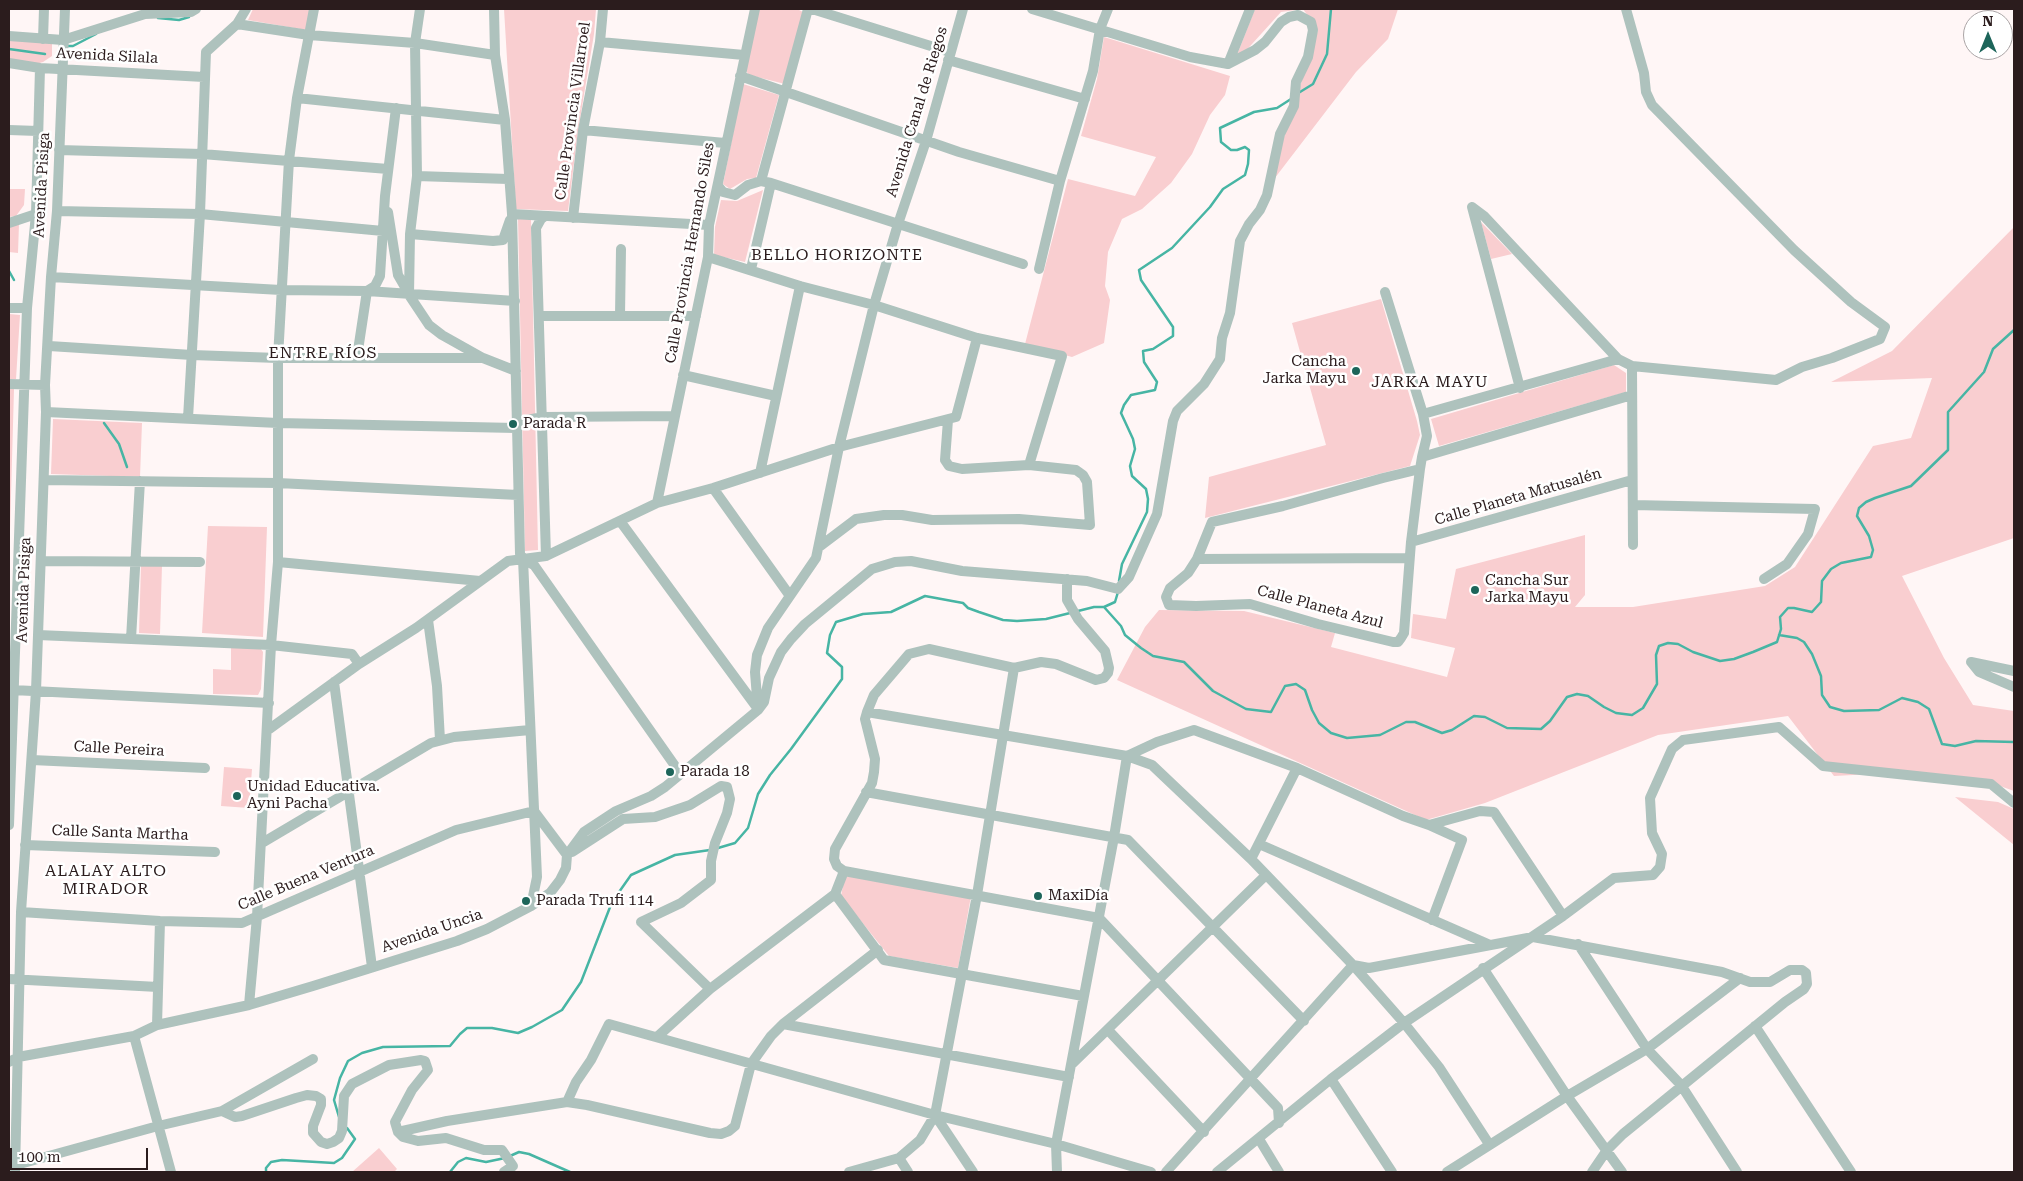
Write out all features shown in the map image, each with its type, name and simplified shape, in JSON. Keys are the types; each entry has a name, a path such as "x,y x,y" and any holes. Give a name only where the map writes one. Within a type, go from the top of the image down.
{"street":[{"path":"43,39 44,9"},
{"name":"Avenida Pisiga","path":"15,1168 12,1059 14,979 21,912 36,691 46,412 45,385 57,212 65,9"},
{"name":"Avenida Silala","path":"9,36 64,40 145,12 191,12 196,9"},
{"path":"188,418 200,214 206,52 237,24 246,9"},
{"path":"249,1005 262,843 271,645 278,562 278,358 289,160 297,98 314,9"},
{"path":"409,295 410,234 417,176 415,44 420,9"},
{"path":"494,9 495,55 505,120 512,214 518,495 537,876 531,906"},
{"name":"Calle Provincia Villarroel","path":"573,218 583,130 600,42 603,9"},
{"name":"Calle Provincia Hernando Siles","path":"657,503 708,257 709,226 754,9"},
{"path":"751,270 766,182 786,91 808,9"},
{"path":"812,9 949,56 1085,99"},
{"name":"Avenida Canal de Riegos","path":"819,547 839,447 874,305 898,224 926,141 963,9"},
{"path":"1032,9 1190,57 1228,64 1250,9"},
{"path":"1040,269 1060,181 1085,99 1100,29 1108,9"},
{"path":"1520,388 1472,207 1484,216 1618,359 1632,366 1776,380 1802,367 1832,358 1880,339 1885,327 1852,302 1794,250 1652,105 1646,92 1644,73 1626,9"},
{"name":"Avenida Uncia","path":"12,1059 134,1036 157,1025 249,1005 457,941 487,929 531,906 550,893 560,880 566,868 567,855 584,832 616,811 642,800 665,787 758,710 764,702 769,678 781,652 805,624 872,569 883,564 911,561 962,571 1067,579 1118,589 1129,578 1157,514 1172,421 1177,411 1204,384 1220,359 1222,338 1230,313 1240,241 1249,224 1260,210 1267,195 1280,134 1294,106 1296,82 1308,57 1313,30 1312,22 1298,16 1289,17 1281,22 1265,42 1255,50 1228,64"},
{"path":"237,24 309,35 415,44 495,55"},
{"path":"600,42 744,56"},
{"name":"Avenida Silala","path":"9,62 40,68 204,77"},
{"name":"Avenida Pisiga","path":"9,824 27,308 36,214 40,68"},
{"path":"740,76 926,141 1060,181"},
{"path":"297,98 505,120"},
{"path":"366,291 375,286 380,276 385,196 396,108"},
{"path":"9,130 38,131"},
{"path":"583,130 725,144"},
{"path":"59,150 202,154 388,169"},
{"path":"417,176 508,179"},
{"path":"718,186 723,192 735,195 748,185 766,182 1023,264"},
{"path":"385,196 398,275 409,295 430,325 442,335 483,358 516,371"},
{"path":"57,212 200,214 383,230"},
{"path":"9,223 36,214"},
{"path":"410,234 493,241 503,240 512,214"},
{"path":"512,214 709,226"},
{"path":"545,216 540,219 536,228 546,556"},
{"path":"620,316 621,249"},
{"path":"708,257 800,286 874,305 977,338 1062,356 1029,465"},
{"path":"51,277 281,290 366,291 514,301"},
{"path":"760,473 800,286"},
{"path":"357,357 366,291"},
{"path":"1385,292 1423,414 1427,436 1420,469 1410,558 1197,559 1212,522 1283,506 1420,469"},
{"path":"9,308 27,308"},
{"path":"540,316 696,316"},
{"path":"268,730 359,664 397,642 508,561 521,557 546,556 657,503 713,488 839,447 956,417 977,338"},
{"path":"48,346 278,358 483,358"},
{"path":"1423,414 1618,359"},
{"path":"1632,366 1633,545"},
{"path":"683,375 776,396"},
{"path":"9,384 45,385"},
{"path":"1422,457 1632,395"},
{"path":"46,412 278,423 516,425 543,417 675,416"},
{"path":"758,710 754,672 757,655 768,628 816,558 819,547 856,519 884,515 902,515 932,520 1019,519 1090,525 1087,482 1083,475 1076,470 1029,465 962,469 949,466 945,460 948,420"},
{"path":"44,480 278,483 518,495"},
{"name":"Calle Planeta Matusalén","path":"1411,542 1632,480"},
{"path":"131,638 140,481"},
{"path":"713,488 790,596"},
{"path":"1632,505 1815,508 1808,534 1803,542 1787,564 1764,579"},
{"path":"620,521 758,710"},
{"path":"521,557 534,565 680,773"},
{"name":"Calle Planeta Azul","path":"1197,559 1188,573 1170,588 1166,597 1169,605 1250,604 1318,624 1398,642 1404,634 1410,558"},
{"path":"40,561 200,562"},
{"path":"278,562 480,581"},
{"path":"1067,579 1067,600 1078,619 1105,651 1109,668 1104,678 1096,680 1056,664 1041,662 1014,668 929,649 909,654 874,695 867,712 865,718 875,760 872,783 835,849 834,859 837,866 844,871 1099,918 1278,1108 1279,1123"},
{"path":"428,620 437,686 440,740"},
{"path":"38,634 271,645 352,654 359,664"},
{"path":"2014,671 1970,662 1979,672 2014,687"},
{"path":"849,1172 899,1158 920,1140 935,1116 977,895 1014,668"},
{"path":"334,682 372,967"},
{"path":"13,690 268,703"},
{"path":"867,712 1126,756 1152,765 1251,859 1353,965 1404,1023 1439,1067 1489,1144"},
{"path":"1217,1172 1331,1079 1404,1023 1483,968 1533,937 1614,878 1653,876 1660,867 1662,854 1652,833 1650,798 1672,749 1683,740 1779,727 1823,766 1991,784 2014,803"},
{"path":"262,843 431,743 454,737 530,730"},
{"path":"1126,756 1157,742 1194,730 1297,768 1403,816 1462,840 1432,920"},
{"path":"1057,1172 1056,1144 1114,837 1126,756"},
{"name":"Calle Pereira","path":"32,760 205,768"},
{"path":"1251,859 1297,768"},
{"path":"534,811 567,855 623,818 655,817 690,806 721,786 727,787 730,799 727,813 715,843 711,860 710,880 682,903 641,922 710,990"},
{"path":"866,792 1128,840 1304,1021"},
{"name":"Calle Buena Ventura","path":"21,912 242,923 456,830 534,811"},
{"path":"1429,825 1480,811 1494,812 1563,916"},
{"path":"1259,844 1488,944"},
{"name":"Calle Santa Martha","path":"25,845 215,852"},
{"path":"657,1037 710,990 835,894 844,871"},
{"path":"1071,1065 1266,875"},
{"path":"835,894 884,960 1083,996"},
{"path":"157,1025 160,920"},
{"path":"1353,965 1369,968 1533,937 1722,972 1750,982 1770,982 1790,970 1802,970 1808,978 1807,984 1799,994 1755,1026 1623,1134 1607,1150 1592,1172"},
{"path":"1578,944 1647,1049 1681,1086 1738,1172"},
{"path":"398,1132 447,1121 567,1102 710,1133 721,1134 729,1131 735,1126 751,1064 771,1036 783,1024 878,950"},
{"path":"1166,1172 1353,965"},
{"path":"1483,968 1567,1096 1622,1172"},
{"path":"1447,1172 1567,1096 1647,1049 1740,978"},
{"path":"14,979 158,988"},
{"path":"567,1102 576,1082 591,1060 609,1024 935,1116 1056,1144 1150,1172"},
{"path":"783,1024 1069,1076"},
{"path":"1755,1026 1851,1172"},
{"path":"1108,1030 1204,1132"},
{"path":"134,1036 171,1172"},
{"path":"15,1168 158,1126 222,1111 313,1060"},
{"path":"222,1111 235,1117 242,1116 307,1095 316,1096 320,1099 321,1105 313,1126 313,1133 321,1142 327,1144 339,1138 342,1132 344,1096 352,1084 389,1065 410,1061 425,1061 428,1070 412,1090 395,1122 398,1132 403,1137 418,1141 446,1138 484,1150 502,1150 513,1166 504,1172"},
{"path":"1331,1079 1392,1172"},
{"path":"935,1116 973,1172"},
{"path":"1259,1139 1279,1172"},
{"path":"899,1158 908,1172"}],"shaded area":[{"path":"253,9 310,9 306,30 248,20"},
{"path":"504,9 596,9 568,211 516,209"},
{"path":"758,9 797,9 803,12 785,84 749,75 746,71"},
{"path":"1255,9 1303,9 1281,12 1233,65"},
{"path":"1303,9 1398,9 1388,39 1356,72 1268,187 1318,30"},
{"path":"1104,37 1230,76 1225,95 1210,115 1192,154 1171,183 1142,209 1122,219 1108,252 1105,286 1110,300 1104,343 1072,357 1025,344 1068,179 1135,196 1156,157 1081,136 1097,79"},
{"path":"9,40 52,43 52,56 36,64 9,59"},
{"path":"743,84 779,95 756,178 747,179 730,189 723,184"},
{"path":"9,189 25,189 24,205 16,216 9,217"},
{"path":"763,190 745,262 714,255 715,227 721,200 737,201"},
{"path":"518,219 531,219 538,550 525,551"},
{"path":"1481,222 1512,254 1491,259"},
{"path":"19,224 18,253 9,252 9,227"},
{"path":"2014,227 2014,538 1902,576 1944,658 1973,705 2014,711 2014,791 1989,782 1910,772 1834,776 1788,716 1658,735 1485,803 1426,820 1117,680 1145,627 1159,610 1244,611 1335,633 1331,647 1447,677 1455,648 1411,638 1413,614 1446,619 1456,569 1585,535 1585,595 1575,607 1633,607 1765,586 1795,567 1873,446 1911,438 1932,378 1831,382 1892,351"},
{"path":"1381,299 1420,435 1410,466 1205,518 1209,477 1326,445 1292,323"},
{"path":"9,314 20,315 16,379 9,379"},
{"path":"1614,365 1626,373 1626,392 1439,446 1431,419"},
{"path":"9,389 14,389 9,567"},
{"path":"53,419 142,423 140,477 51,474"},
{"path":"208,526 267,527 263,637 202,633"},
{"path":"141,565 162,565 160,634 139,633"},
{"path":"231,645 261,649 263,652 261,689 258,695 213,694 213,669 231,670"},
{"path":"224,767 252,769 249,808 221,806"},
{"path":"1955,797 1998,802 2014,809 2014,845"},
{"path":"845,874 971,896 958,968 889,956 841,896"},
{"path":"379,1148 397,1169 394,1172 352,1172"}],"waterway":[{"path":"1300,92 1313,84 1327,54 1331,9"},
{"path":"158,18 179,20 189,17"},
{"path":"67,46 73,46 96,34"},
{"path":"9,49 45,54"},
{"path":"1119,581 1122,564 1147,512 1148,499 1146,489 1132,476 1130,466 1135,449 1133,439 1121,413 1131,395 1155,390 1157,382 1144,362 1143,351 1153,349 1173,336 1173,327 1141,280 1139,270 1172,248 1210,207 1223,189 1245,175 1249,150 1245,147 1231,150 1221,142 1220,128 1254,112 1277,108 1291,99"},
{"path":"9,271 14,280"},
{"path":"1104,607 1121,626 1125,635 1141,648 1153,656 1184,662 1213,691 1246,709 1271,712 1285,686 1296,684 1305,690 1319,723 1331,733 1347,738 1380,735 1406,722 1415,722 1442,733 1452,730 1474,716 1485,717 1507,728 1541,729 1550,721 1567,697 1577,694 1588,696 1616,713 1632,715 1643,708 1657,684 1656,655 1659,646 1668,643 1678,644 1693,652 1720,661 1734,659 1777,642 1781,629 1780,617 1788,608 1812,612 1821,602 1822,581 1831,569 1841,563 1871,557 1873,550 1869,536 1857,516 1859,508 1875,498 1911,486 1948,450 1948,412 1984,372 1993,349 2014,330"},
{"path":"104,423 119,444 127,467"},
{"path":"1078,611 1094,607 1104,607 1115,602 1118,592"},
{"path":"718,848 735,843 748,828 758,794 770,775 842,679 842,667 827,653 830,635 836,622 863,614 891,612 925,596 963,603 968,608 1003,620 1046,619 1070,613"},
{"path":"1779,635 1797,638 1804,642 1812,654 1821,676 1822,695 1830,707 1844,711 1879,710 1902,698 1918,702 1929,709 1942,744 1955,746 1976,741 2014,742"},
{"path":"339,1117 334,1100 340,1078 348,1061 362,1053 383,1047 450,1046 467,1028 492,1028 518,1033 562,1010 581,982 612,902 631,875 675,855 710,850"},
{"path":"266,1172 266,1168 271,1162 282,1160 334,1163 342,1158 355,1139 347,1128"},
{"path":"510,1156 519,1152 529,1154 570,1172"},
{"path":"450,1172 458,1162 466,1158 486,1162 505,1158"}],"place":[{"name":"Cancha Jarka Mayu","path":"1356,371"},
{"name":"Parada R","path":"513,424"},
{"name":"Cancha Sur Jarka Mayu","path":"1475,590"},
{"name":"Parada 18","path":"670,772"},
{"name":"Unidad Educativa. Ayni Pacha","path":"237,796"},
{"name":"MaxiDía","path":"1038,896"},
{"name":"Parada Trufi 114","path":"526,901"}],"district":[{"name":"BELLO HORIZONTE","path":"837,255"},
{"name":"ENTRE RÍOS","path":"323,353"},
{"name":"JARKA MAYU","path":"1430,382"},
{"name":"ALALAY ALTO MIRADOR","path":"106,880"}]}
